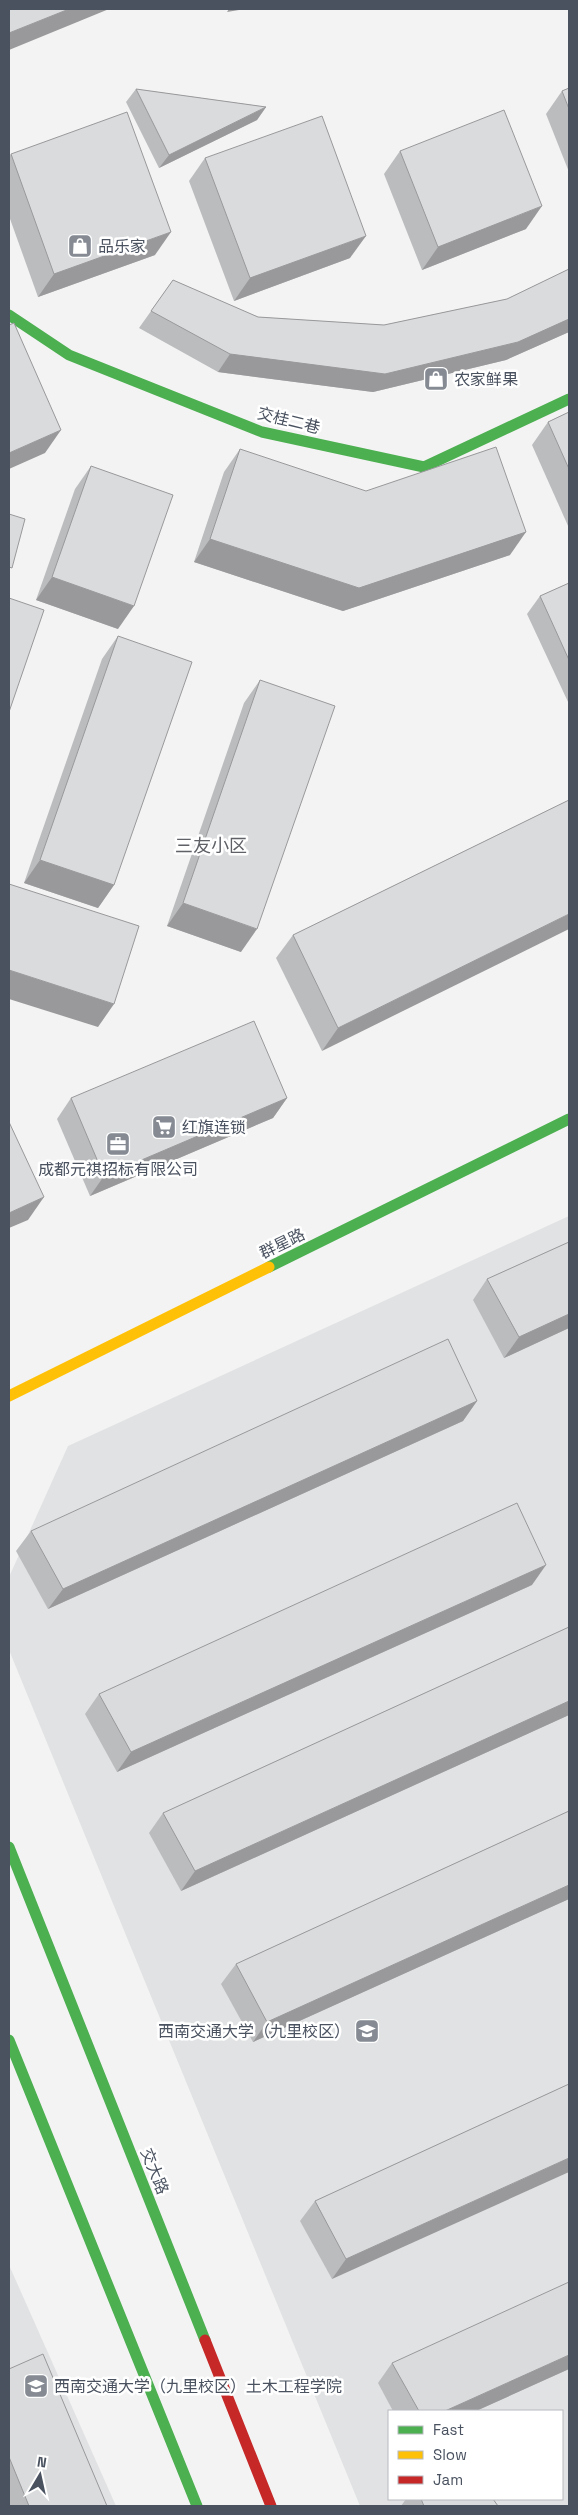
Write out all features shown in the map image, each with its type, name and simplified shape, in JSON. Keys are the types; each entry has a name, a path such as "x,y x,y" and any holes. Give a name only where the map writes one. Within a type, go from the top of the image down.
{"street":[{"name":"交桂二巷","path":"9,315 69,355 262,432 424,467 569,399"},
{"name":"群星路","path":"9,1396 569,1119"},
{"name":"交大路","path":"9,1848 271,2506"},
{"path":"9,2040 197,2506"}],"shaded area":[{"name":"西南交通大学（九里校区）","path":"569,1216 569,2506 360,2506 9,1650 9,1577 68,1446"},
{"name":"西南交通大学（九里校区）土木工程学院","path":"9,2265 116,2506 9,2506"}],"building":[{"path":"9,9 69,9 9,33"},
{"path":"569,88 569,109 562,91"},
{"path":"136,89 266,107 169,155"},
{"path":"504,110 542,206 438,247 400,151"},
{"path":"127,112 171,232 54,274 11,154"},
{"path":"322,116 366,236 250,278 205,158"},
{"path":"569,269 569,319 518,342 385,374 230,354 151,311 173,280 258,317 384,325 507,299"},
{"path":"14,323 61,430 9,453 9,325"},
{"path":"569,412 569,469 548,422"},
{"path":"496,447 526,532 359,588 210,539 240,449 366,491"},
{"path":"91,466 173,495 134,606 52,577"},
{"path":"9,514 25,519 12,568 9,567"},
{"path":"569,583 569,660 540,596"},
{"path":"9,598 44,610 9,712"},
{"path":"118,636 192,662 114,885 40,860"},
{"path":"260,680 335,706 257,929 183,903"},
{"path":"569,800 569,914 338,1028 293,935"},
{"path":"9,884 139,926 114,1004 9,970"},
{"path":"254,1021 287,1098 104,1176 71,1098"},
{"path":"9,1122 44,1197 9,1213"},
{"path":"569,1242 569,1314 519,1337 487,1279"},
{"path":"448,1339 477,1401 63,1589 31,1531"},
{"path":"517,1503 546,1565 131,1752 99,1694"},
{"path":"569,1627 569,1701 195,1871 163,1813"},
{"path":"569,1811 569,1885 267,2022 236,1964"},
{"path":"569,2084 569,2158 346,2259 315,2201"},
{"path":"569,2282 569,2355 447,2410 418,2410 392,2363"},
{"name":"西南交通大学（九里校区）土木工程学院","path":"43,2354 107,2506 29,2506 9,2457 9,2369"},
{"path":"421,2500 494,2500 498,2506 424,2506"}],"traffic: fast":[{"path":"9,315 69,355 262,432 424,467 569,399"},
{"path":"269,1267 569,1119"},
{"path":"9,1847 205,2340"},
{"path":"9,2040 197,2506"}],"traffic: slow":[{"path":"9,1396 269,1267"}],"traffic: jam":[{"path":"205,2340 271,2506"}],"place":[{"name":"品乐家","path":"80,246"},
{"name":"农家鲜果","path":"436,379"},
{"name":"红旗连锁","path":"164,1127"},
{"name":"成都元祺招标有限公司","path":"118,1144"},
{"name":"西南交通大学（九里校区）","path":"367,2031"},
{"name":"西南交通大学（九里校区）土木工程学院","path":"36,2386"}],"district":[{"name":"三友小区","path":"211,846"}]}
